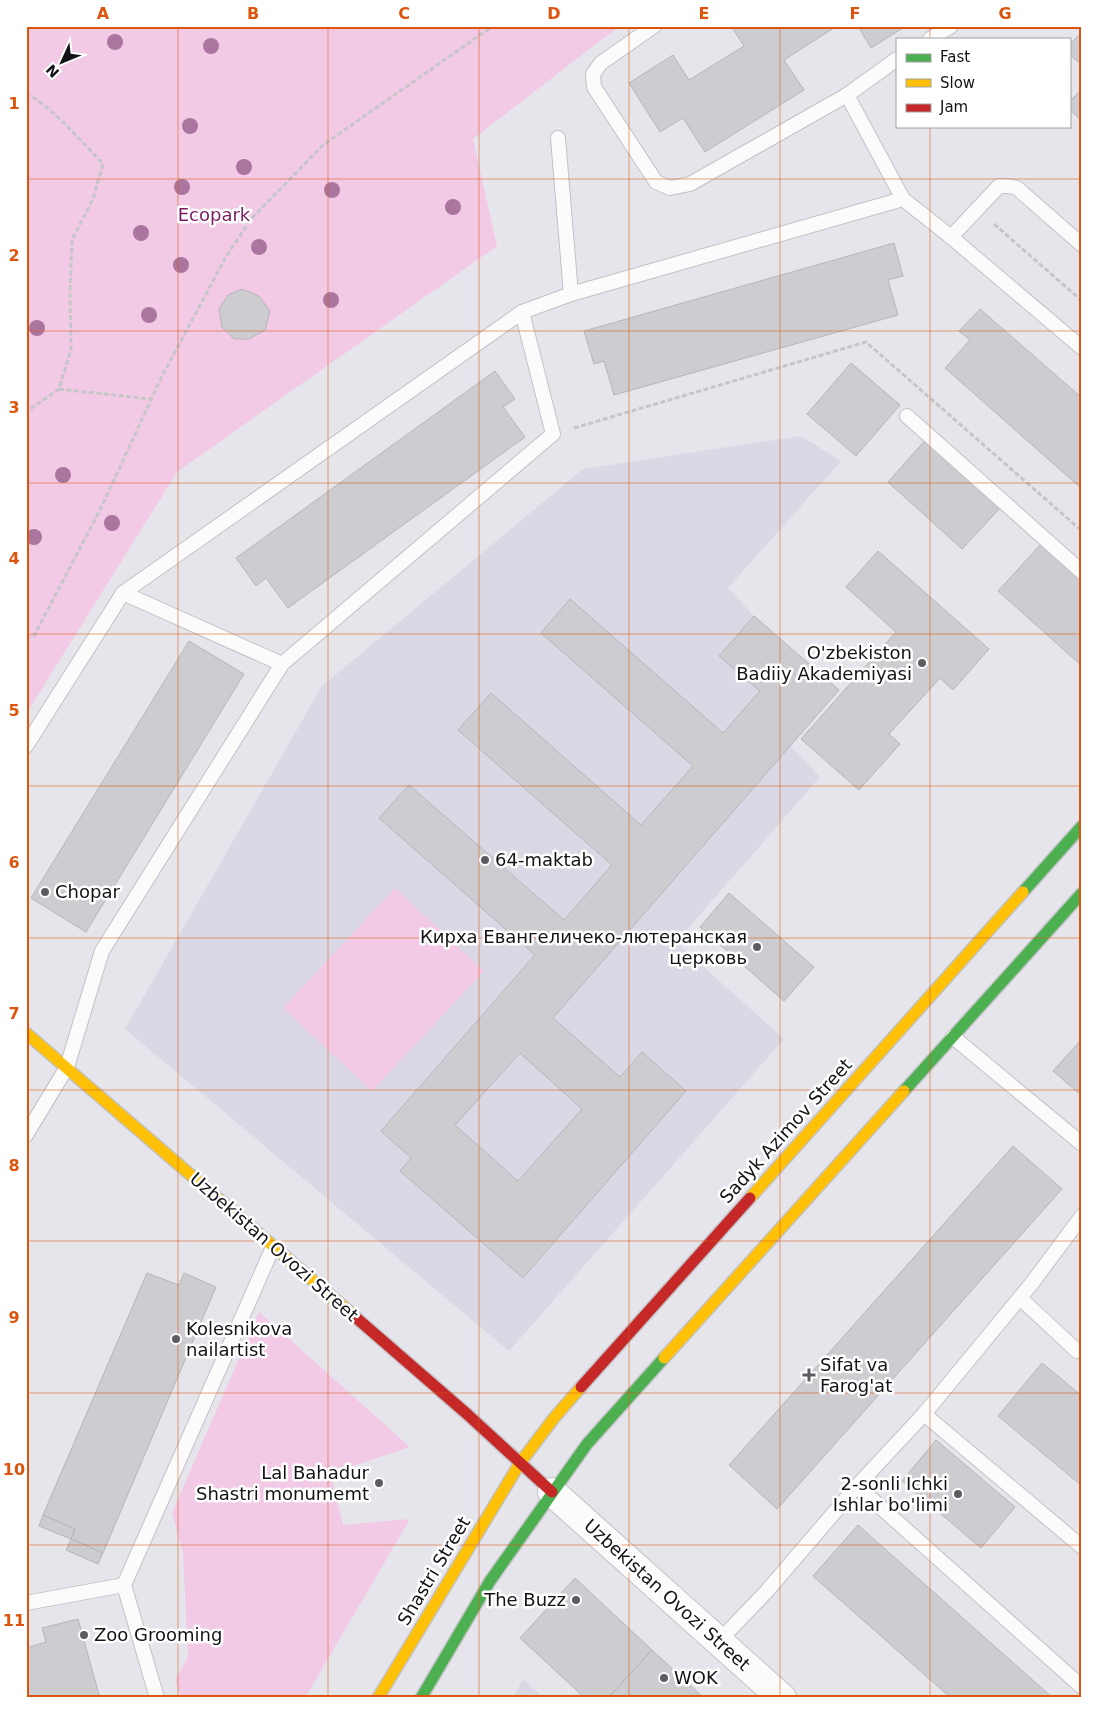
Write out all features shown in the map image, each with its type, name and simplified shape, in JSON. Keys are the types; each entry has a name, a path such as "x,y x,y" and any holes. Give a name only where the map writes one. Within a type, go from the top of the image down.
{"main road":[{"name":"Sadyk Azimov Street","path":"520,1462 554,1418 1082,826"},
{"path":"421,1698 490,1581 587,1444 1082,893"},
{"name":"Uzbekistan Ovozi Street","path":"26,1033 467,1414 552,1492"},
{"name":"Shastri Street","path":"378,1698 520,1462"}],"street":[{"name":"Uzbekistan Ovozi Street","path":"552,1492 782,1698"}],"lane":[{"path":"654,26 601,62 593,74 594,87 656,182 670,188 690,184 848,95 896,60"},
{"path":"932,38 951,26"},
{"path":"848,95 903,199 951,236 1082,348"},
{"path":"558,138 571,294"},
{"path":"951,236 998,186 1008,186 1017,188 1082,245"},
{"path":"26,746 123,593 522,312 571,294 903,199"},
{"path":"26,1135 67,1067 102,951 282,664 553,434 522,312"},
{"path":"907,416 1082,572"},
{"path":"123,593 282,664"},
{"path":"953,1037 1082,1144"},
{"path":"719,1642 767,1591 858,1486 924,1414 1080,1223"},
{"path":"157,1698 124,1585 273,1247"},
{"path":"1020,1298 1076,1351"},
{"path":"924,1414 1082,1547"},
{"path":"858,1486 1082,1687"},
{"path":"26,1603 124,1585"}],"path":[{"path":"26,638 34,636 101,508 152,399 227,255 252,218 322,145 493,26"},
{"path":"26,94 33,96 57,117 103,164 93,199 72,240 70,291 71,350 59,389 26,412"},
{"path":"977,210 1082,302"},
{"path":"553,434 866,342 1082,531"},
{"path":"59,389 152,399"}],"shaded area":[{"name":"64-maktab","path":"801,436 841,461 728,588 754,616 839,690 790,746 820,777 676,942 784,1039 509,1351 125,1029 322,686 583,469"},
{"path":"523,1679 544,1698 513,1698"}],"green space":[{"name":"Ecopark","path":"26,26 621,26 473,139 497,246 177,472 26,714"},
{"path":"395,888 484,971 372,1091 283,1008"},
{"path":"259,1312 410,1447 331,1473 343,1525 410,1519 305,1698 181,1698 175,1680 188,1657 183,1553 172,1513"}],"building":[{"path":"731,26 837,26 784,60 804,90 705,152 683,118 660,132 629,83 673,55 689,80 744,46"},
{"path":"858,26 906,26 871,48"},
{"path":"1082,32 1082,65 1070,55 1070,44"},
{"path":"1082,89 1082,121 1070,110 1070,101"},
{"path":"894,243 903,276 888,280 898,315 614,395 604,361 594,364 584,331"},
{"path":"242,289 259,296 270,311 265,330 249,339 234,339 222,327 219,309 228,295"},
{"path":"980,309 1082,398 1082,489 945,368 970,340 959,331"},
{"path":"851,363 900,405 856,456 807,414"},
{"path":"495,371 515,399 503,407 525,437 288,608 266,578 256,586 236,558"},
{"path":"928,437 1003,505 962,549 888,482"},
{"path":"1042,543 1082,579 1082,666 998,591"},
{"name":"O'zbekiston Badiiy Akademiyasi","path":"878,551 989,649 953,690 940,678 889,734 900,744 859,790 801,739 896,632 846,587"},
{"path":"570,599 723,733 760,691 719,656 754,616 839,690 553,1018 620,1077 642,1052 686,1091 523,1278 400,1171 411,1158 381,1131 535,955 379,818 409,785 564,920 612,865 458,730 491,693 641,825 693,766 541,633","holes":["520,1053 582,1109 518,1181 455,1125"]},
{"path":"189,641 244,674 86,932 31,898"},
{"name":"Кирха Евангеличеко-лютеранская церковь","path":"729,893 814,967 784,1001 700,927"},
{"path":"1082,1039 1082,1096 1053,1071"},
{"path":"1013,1146 1062,1189 777,1509 729,1465"},
{"path":"147,1273 179,1285 184,1273 216,1287 103,1553 71,1539 75,1529 43,1515"},
{"path":"1042,1363 1082,1396 1082,1486 998,1416"},
{"path":"936,1440 1015,1507 981,1548 902,1481"},
{"path":"43,1515 75,1529 71,1539 39,1526"},
{"path":"858,1525 1053,1698 951,1698 813,1576"},
{"path":"71,1539 103,1553 98,1564 66,1550"},
{"path":"575,1578 652,1650 608,1698 585,1698 520,1638"},
{"path":"78,1619 100,1698 26,1698 26,1648 46,1642 42,1628"},
{"path":"652,1650 704,1698 608,1698"}],"traffic: fast":[{"path":"1023,892 1082,826"},
{"path":"904,1091 1082,893"},
{"path":"421,1698 490,1581 587,1444 664,1358"}],"traffic: slow":[{"path":"750,1198 1023,892"},
{"path":"26,1033 353,1315"},
{"path":"664,1358 904,1091"},
{"path":"378,1698 520,1463 554,1418 581,1387"}],"traffic: jam":[{"path":"581,1387 750,1198"},
{"path":"353,1315 467,1414 552,1492"}],"place":[{"name":"O'zbekiston Badiiy Akademiyasi","path":"922,663"},
{"name":"64-maktab","path":"485,860"},
{"name":"Chopar","path":"45,892"},
{"name":"Кирха Евангеличеко-лютеранская церковь","path":"757,947"},
{"name":"Kolesnikova nailartist","path":"176,1339"},
{"name":"Sifat va Farog'at","path":"809,1375"},
{"name":"Lal Bahadur Shastri monumemt","path":"379,1483"},
{"name":"2-sonli Ichki Ishlar bo'limi","path":"958,1494"},
{"name":"The Buzz","path":"576,1600"},
{"name":"Zoo Grooming","path":"84,1635"},
{"name":"WOK","path":"664,1678"}]}
